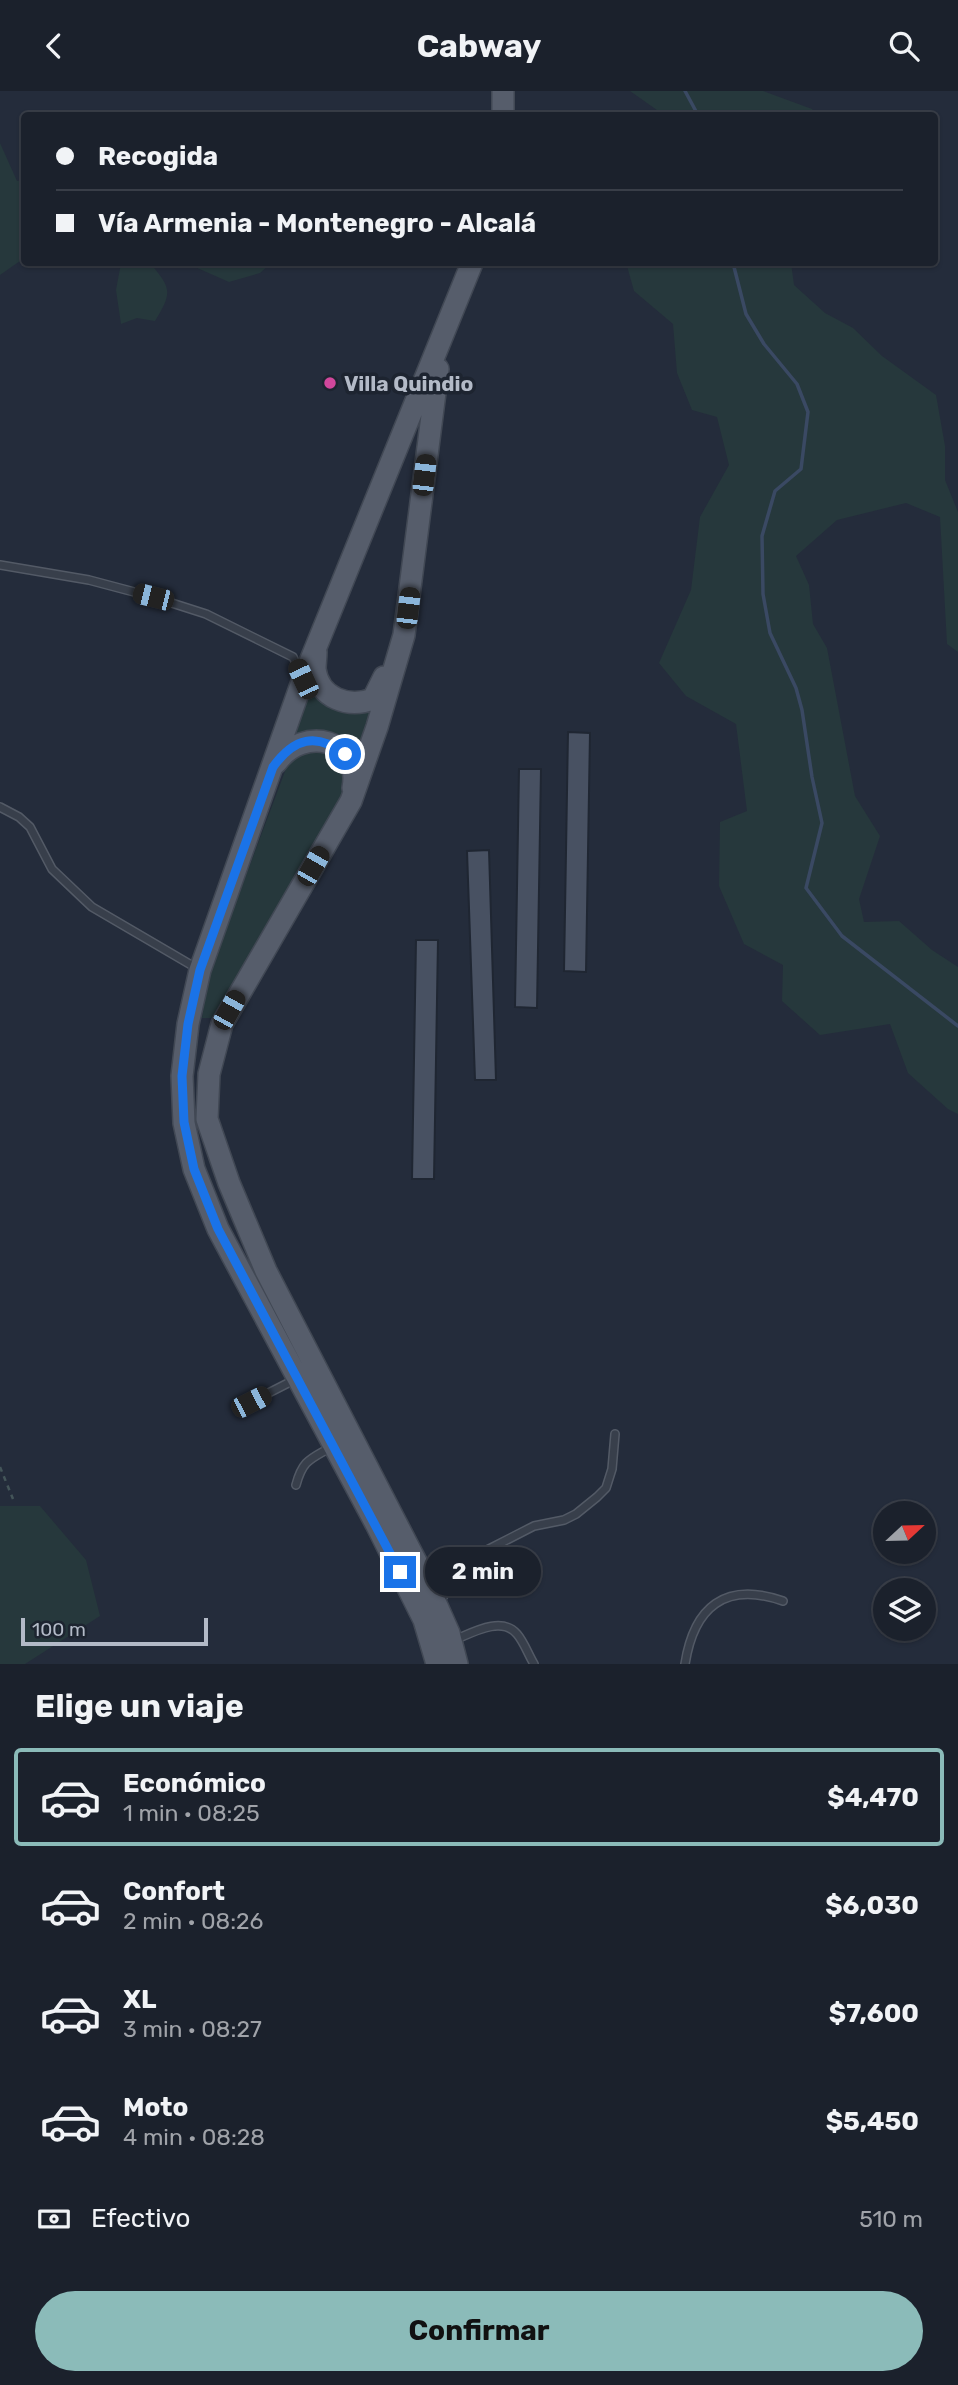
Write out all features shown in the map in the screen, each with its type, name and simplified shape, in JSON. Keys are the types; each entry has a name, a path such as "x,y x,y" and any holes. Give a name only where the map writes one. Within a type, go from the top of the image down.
{"main road":[{"path":"503,91 503,112"},
{"path":"437,1664 424,1621 218,1229 194,1169 184,1122 182,1076 188,1024 200,970 303,679 471,266"},
{"path":"441,343 404,635 369,753 351,801 222,1024 209,1074 207,1119 229,1183 266,1271 437,1604 457,1664"},
{"path":"316,646 315,668 326,691 336,699 361,703 373,699 404,635"},
{"path":"273,767 282,754 295,745 310,740 332,745 345,754 352,764 355,776 351,801"}],"lane":[{"path":"0,565 89,580 206,614 293,657 303,679"},
{"path":"0,807 19,817 30,827 52,869 92,907 200,970"},
{"path":"251,1402 298,1378"},
{"path":"437,1604 467,1563 534,1526 564,1520 576,1514 597,1497 606,1488 612,1469 615,1434"},
{"path":"296,1485 300,1471 309,1459 334,1446"},
{"path":"685,1664 692,1634 709,1606 736,1595 752,1594 783,1601"},
{"path":"451,1641 493,1625 513,1629 534,1664"}],"path":[{"path":"0,1467 13,1499"}],"shaded area":[{"path":"630,91 763,91 814,112 660,112"},
{"path":"0,143 17,181 21,180 21,258 0,275"},
{"path":"120,266 152,266 166,285 167,296 155,321 137,318 121,324 116,290"},
{"path":"193,266 268,266 260,273 229,282"},
{"path":"627,266 791,266 794,285 825,313 853,328 882,356 936,395 945,446 945,480 958,512 958,652 947,644 940,517 906,503 837,520 796,556 809,585 813,624 827,648 855,796 880,836 859,899 864,922 899,921 932,950 958,967 958,1114 948,1109 908,1073 890,1024 820,1035 782,1001 783,965 744,944 719,886 720,822 747,811 736,724 686,696 659,663 691,590 700,517 729,465 717,417 692,410 677,373 673,324 634,291"},
{"path":"314,682 374,704 356,765 293,740"},
{"path":"328,750 345,769 343,794 213,1018 202,1018 209,974 287,766 300,752"},
{"path":"0,1506 40,1506 86,1560 100,1616 25,1664 0,1664"}],"building":[{"path":"568,732 590,733 586,972 564,971"},
{"path":"519,769 541,769 537,1008 515,1007"},
{"path":"489,850 496,1080 475,1080 467,851"},
{"path":"416,940 438,940 434,1179 412,1179"}],"waterway":[{"path":"685,91 696,112"},
{"path":"734,266 746,314 764,344 797,384 808,412 801,469 775,491 762,536 763,594 770,633 796,688 822,823 806,888 842,936 958,1026"}],"place":[{"name":"Villa Quindio","path":"330,383"}],"route":[{"path":"345,754 323,741 310,740 295,745 282,754 273,767 200,970 188,1024 182,1076 184,1122 194,1169 218,1229 400,1572"}]}
